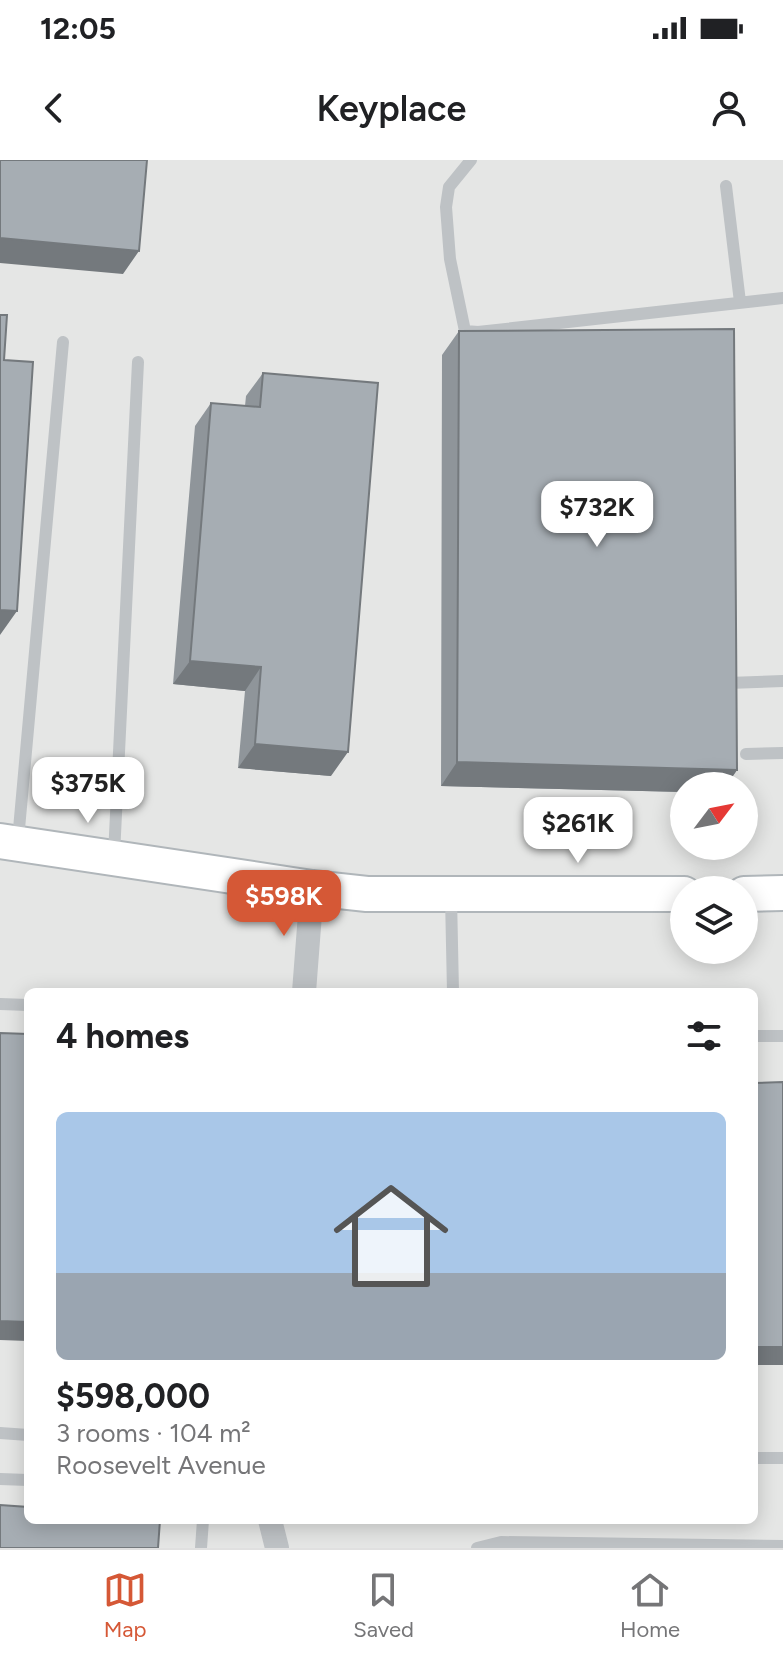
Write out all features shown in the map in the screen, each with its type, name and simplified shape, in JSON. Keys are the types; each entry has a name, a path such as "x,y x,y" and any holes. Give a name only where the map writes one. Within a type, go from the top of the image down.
{"street":[{"path":"9,842 367,894 670,894"},
{"path":"304,988 312,888"},
{"path":"758,894 783,893"},
{"path":"271,1524 277,1548"}],"lane":[{"path":"471,160 449,187 446,207 450,259 465,331 783,298"},
{"path":"726,186 740,302"},
{"path":"9,842 63,342"},
{"path":"114,858 138,362"},
{"path":"728,683 783,681"},
{"path":"746,754 783,753"},
{"path":"451,894 453,988"},
{"path":"0,1004 24,1005"},
{"path":"758,1036 783,1036"},
{"path":"0,1433 24,1435"},
{"path":"758,1458 783,1458"},
{"path":"0,1479 24,1480"},
{"path":"201,1548 203,1524"},
{"path":"477,1548 501,1542 783,1546"}],"shaded area":[{"path":"0,160 783,160 783,1548 0,1548"}],"building":[{"path":"0,160 147,160 139,251 0,238"},
{"path":"0,315 7,315 4,360 33,362 17,611 0,610"},
{"path":"734,329 737,770 457,762 459,331"},
{"path":"263,373 378,383 348,752 255,744 261,667 190,661 211,403 260,407"},
{"path":"0,1033 24,1034 24,1322 0,1321"},
{"path":"783,1082 783,1347 758,1347 758,1083"},
{"path":"0,1505 24,1507 24,1524 160,1524 158,1548 0,1548"}]}
